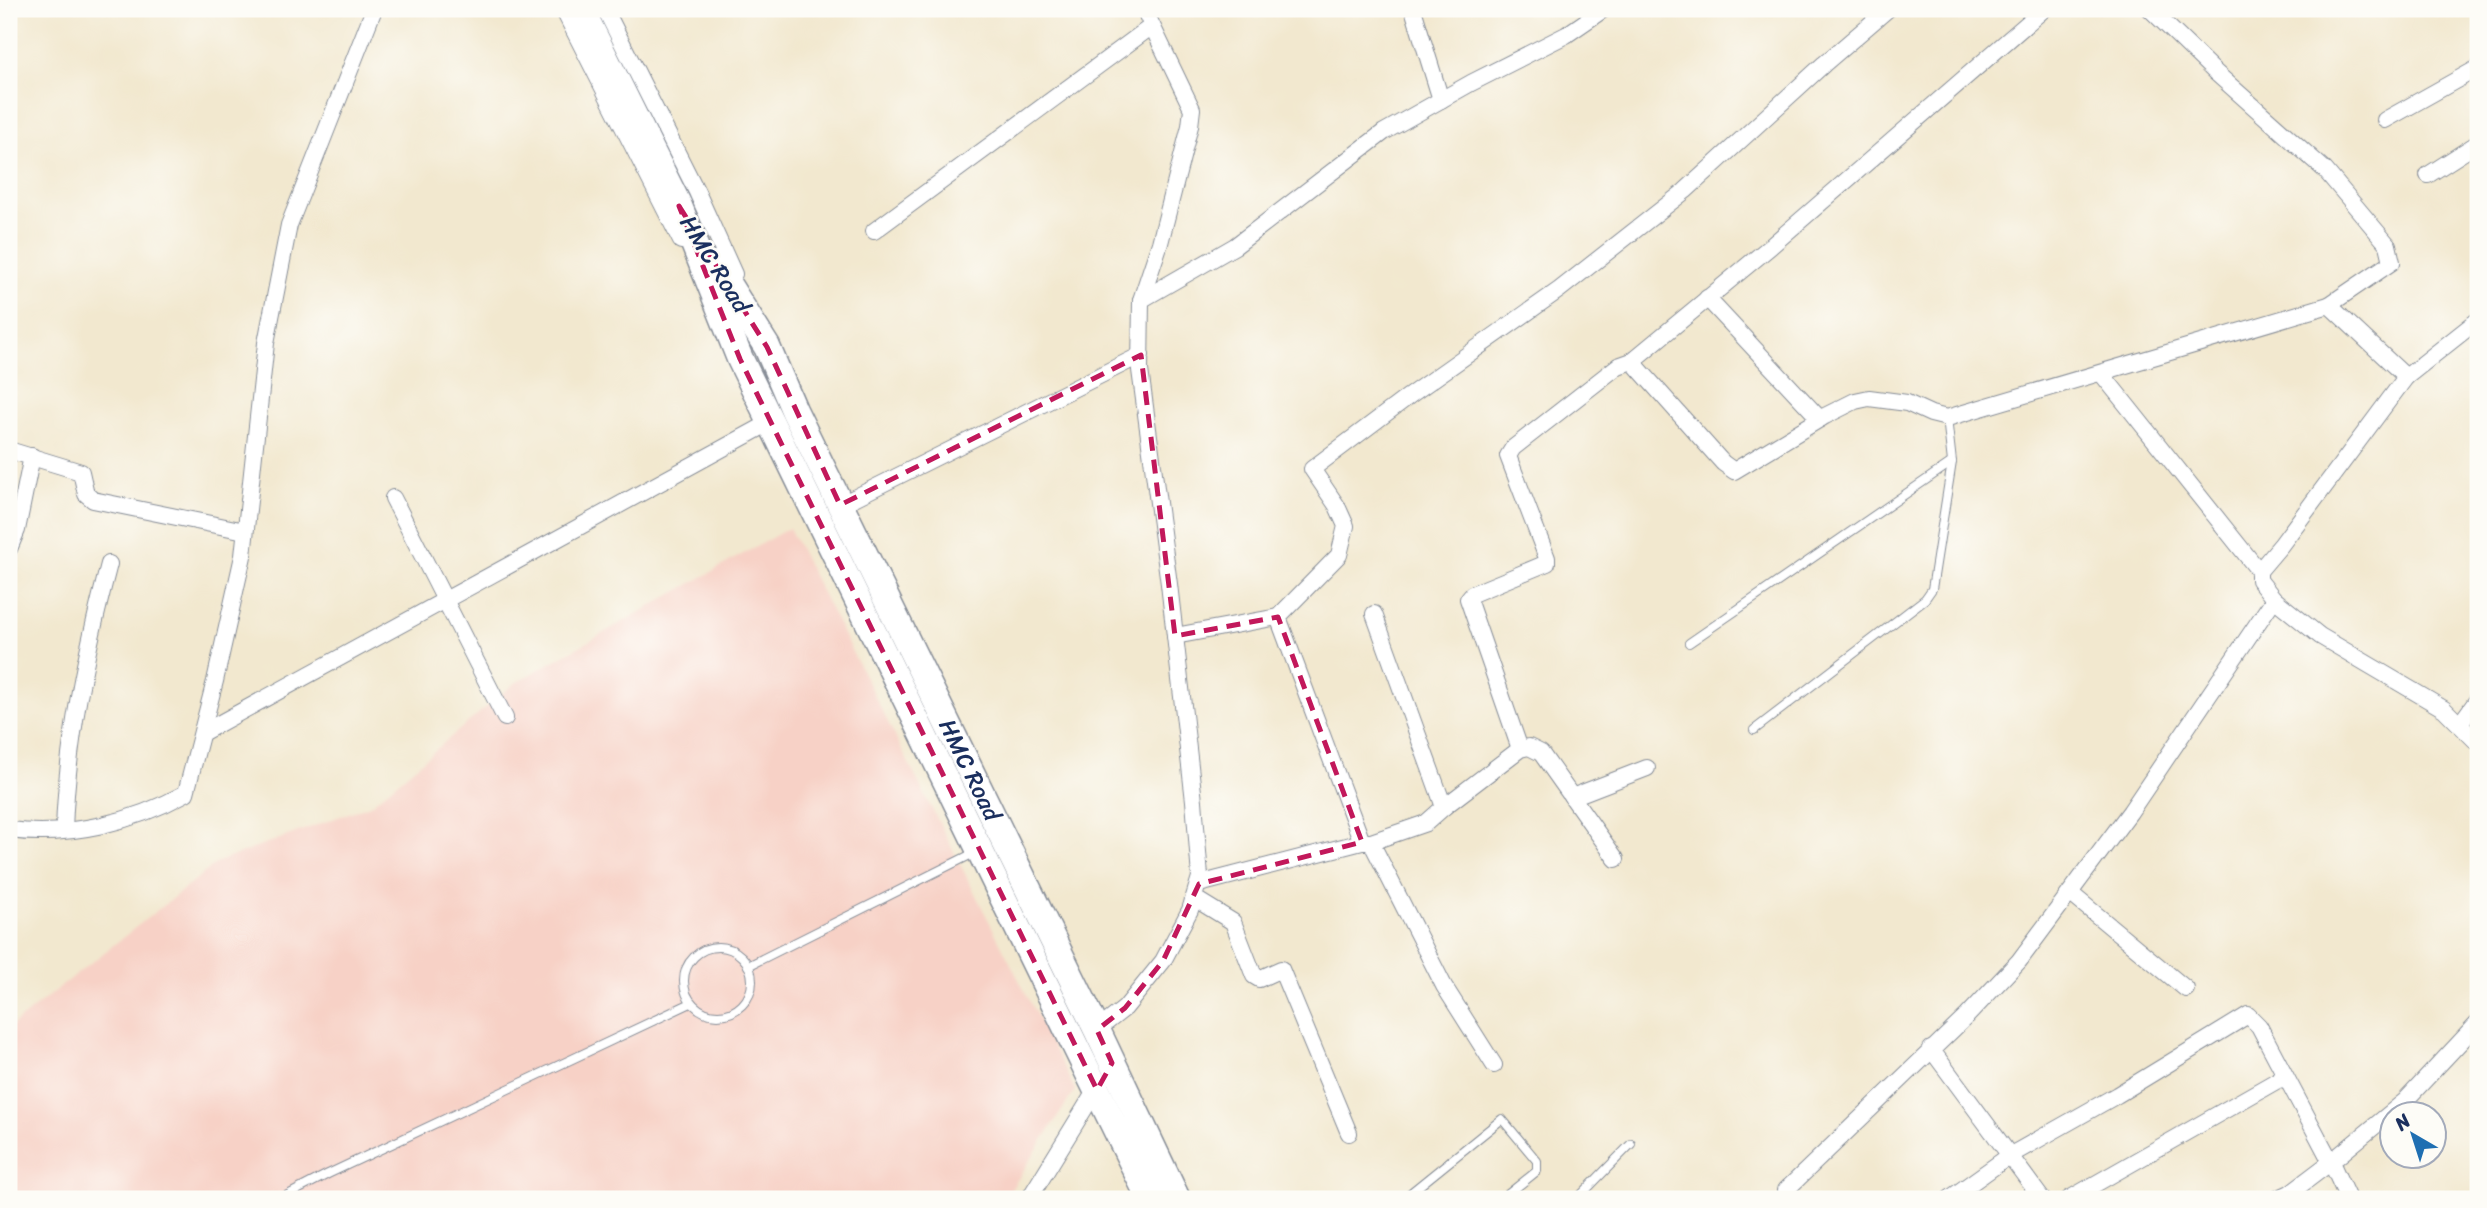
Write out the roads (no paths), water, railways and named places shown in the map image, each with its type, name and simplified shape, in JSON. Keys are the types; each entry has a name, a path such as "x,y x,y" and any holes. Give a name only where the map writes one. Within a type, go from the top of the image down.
{"main road":[{"path":"581,9 679,206"},
{"name":"HMC Road","path":"679,206 740,359 1150,1199"},
{"name":"HMC Road","path":"679,206 767,347 794,410 1177,1199"}],"street":[{"path":"9,830 83,830 156,810 186,793 240,568 266,343 289,225 374,9"},
{"path":"563,9 740,359"},
{"path":"605,9 696,192 767,347"},
{"path":"1097,1030 1125,1008 1163,961 1197,891 1194,801 1140,370 1141,300 1160,243 1192,109 1144,9"},
{"path":"1412,9 1441,100"},
{"path":"1141,300 1235,246 1384,132 1566,36 1604,9"},
{"path":"1175,636 1278,617 1339,555 1345,539 1346,526 1337,506 1312,469 1409,396 1559,290 1685,191 1888,9"},
{"path":"1520,749 1468,599 1472,594 1547,563 1508,456 1513,448 1618,366 1632,361 1771,246 2044,9"},
{"path":"1632,361 1723,463 1734,471 1855,401 1869,398 1907,403 1947,418 2329,305 2392,262 2388,245 2325,170 2215,72 2150,9"},
{"path":"874,231 1152,26"},
{"path":"2385,120 2478,68"},
{"path":"2428,175 2478,143"},
{"path":"1707,298 1820,419"},
{"path":"2329,305 2406,377"},
{"path":"2478,320 2406,377 2259,571 2259,580 2274,599 2320,636 2444,709 2478,743"},
{"path":"840,505 1141,355"},
{"path":"2101,373 2259,571"},
{"path":"202,733 771,422"},
{"path":"9,450 81,472 86,494 93,500 246,531"},
{"path":"9,548 17,530 32,456"},
{"path":"393,498 505,718"},
{"path":"64,830 65,788 85,657 108,564"},
{"path":"1786,1190 1967,1016 2019,961 2130,812 2274,599"},
{"path":"1374,614 1444,807"},
{"path":"1278,617 1366,842 1444,986 1494,1065"},
{"path":"2460,724 2478,699"},
{"path":"1197,891 1426,823 1520,749 1529,747 1541,753 1616,859"},
{"path":"1572,797 1647,768"},
{"path":"1197,891 1233,922 1254,976 1259,979 1281,969 1349,1133"},
{"path":"2070,893 2186,989"},
{"path":"1949,1199 2009,1156 2117,1095 2248,1015 2259,1026 2348,1199"},
{"path":"2277,1199 2290,1193 2331,1163 2405,1101 2478,1023"},
{"path":"1931,1049 2042,1199"},
{"path":"1029,1199 1112,1063"},
{"path":"2069,1199 2286,1076"}],"lane":[{"path":"1754,730 1925,599 1932,589 1952,462 1947,418"},
{"path":"1689,643 1952,462"},
{"path":"748,966 1003,838"},
{"path":"718,947 732,950 744,958 748,966 752,985 748,999 738,1009 725,1016 710,1015 697,1010 691,1003 683,985 685,971 692,958 704,950 718,947"},
{"path":"280,1199 512,1086 691,1003"},
{"path":"1403,1199 1502,1119 1537,1160 1537,1171 1503,1199"},
{"path":"1577,1199 1631,1144"}]}
